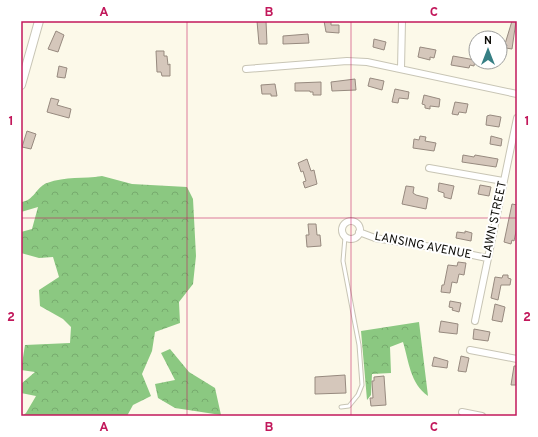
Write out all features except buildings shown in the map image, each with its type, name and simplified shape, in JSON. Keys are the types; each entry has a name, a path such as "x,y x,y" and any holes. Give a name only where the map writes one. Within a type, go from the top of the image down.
{"street":[{"path":"21,85 39,21"},
{"path":"401,69 402,21"},
{"path":"246,69 347,61 367,62 435,78 517,94"},
{"name":"LAWN STREET","path":"475,321 517,118"},
{"path":"429,168 503,181"},
{"name":"LANSING AVENUE","path":"348,222 356,223 359,227 359,232 354,238 345,237 342,228 348,222"},
{"name":"LANSING AVENUE","path":"359,232 375,238 444,249 487,258"},
{"path":"470,350 517,359"},
{"path":"462,412 482,416"}],"lane":[{"path":"341,407 349,406 358,395 362,385 359,345 343,261 345,237"}],"green space":[{"path":"102,176 132,184 187,187 193,199 196,256 193,284 179,302 180,323 155,332 152,351 142,374 151,396 133,405 127,416 22,416 26,413 36,396 21,393 21,384 35,372 21,370 25,345 70,343 71,327 63,319 40,306 39,290 59,277 53,257 39,258 21,253 21,232 32,229 38,207 21,212 21,202 32,197 43,185 47,183 68,178"},
{"path":"419,322 428,396 417,385 411,372 403,342 390,347 391,373 372,374 371,395 367,400 361,331"},
{"path":"170,349 189,372 215,388 221,415 175,408 158,398 155,384 175,380 161,353"}]}
